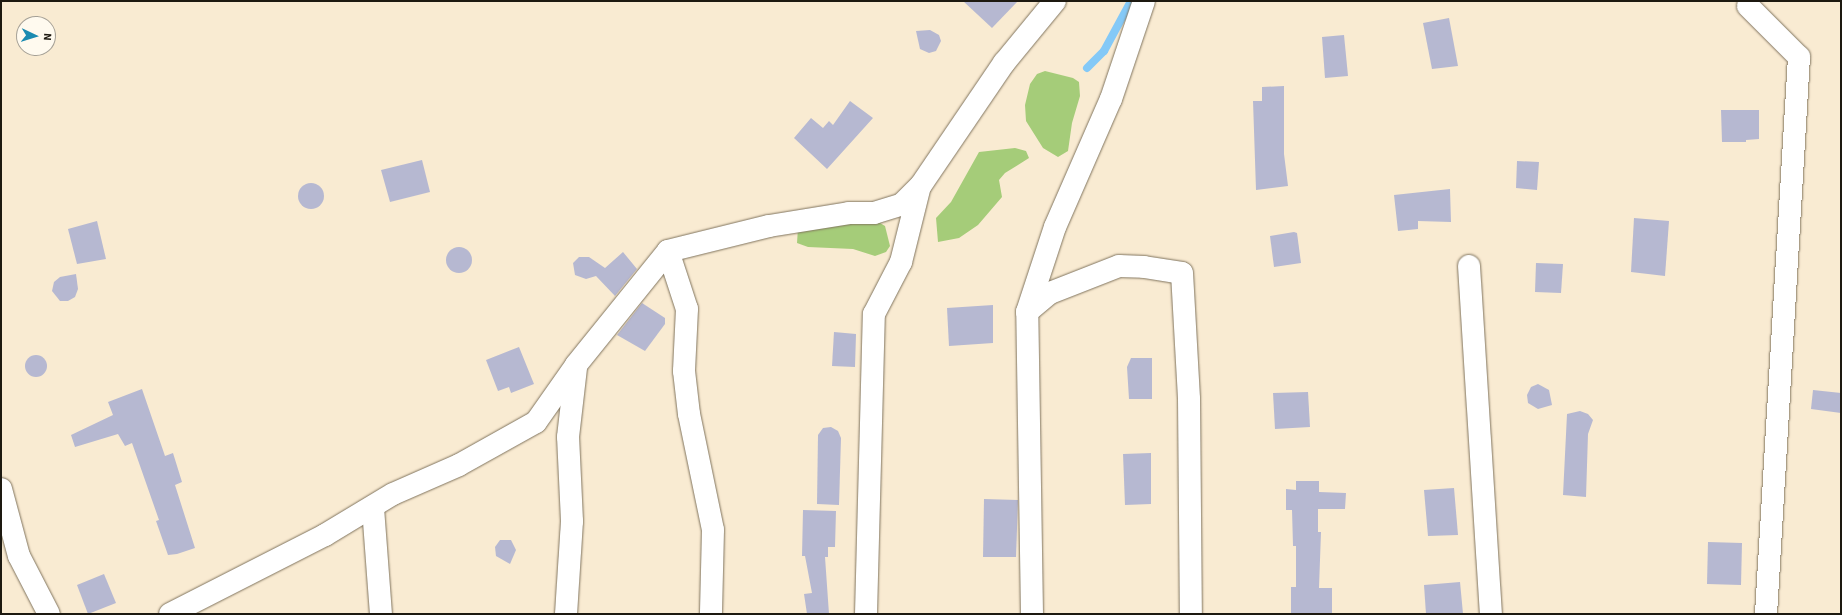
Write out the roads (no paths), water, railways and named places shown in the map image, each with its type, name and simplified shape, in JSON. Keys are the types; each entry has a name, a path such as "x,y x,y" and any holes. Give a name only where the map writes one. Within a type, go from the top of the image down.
{"street":[{"path":"170,614 325,535 373,508 393,494 459,465 536,422 576,365 668,251 769,226 849,213 874,213 901,205 921,185 1004,63 1056,1"},
{"path":"1032,614 1027,312 1055,227 1111,99 1144,1"},
{"path":"1748,6 1799,57 1766,614"},
{"path":"866,614 874,314 901,262 921,185"},
{"path":"668,251 687,309 684,371 689,414 713,530 710,614"},
{"path":"1027,312 1050,294 1118,266 1144,266 1182,273 1188,399 1191,614"},
{"path":"1469,266 1491,614"},
{"path":"566,614 572,521 568,437 576,365"},
{"path":"1,489 19,556 49,614"},
{"path":"373,508 381,614"}],"waterway":[{"path":"1087,68 1104,51 1131,1"}]}
